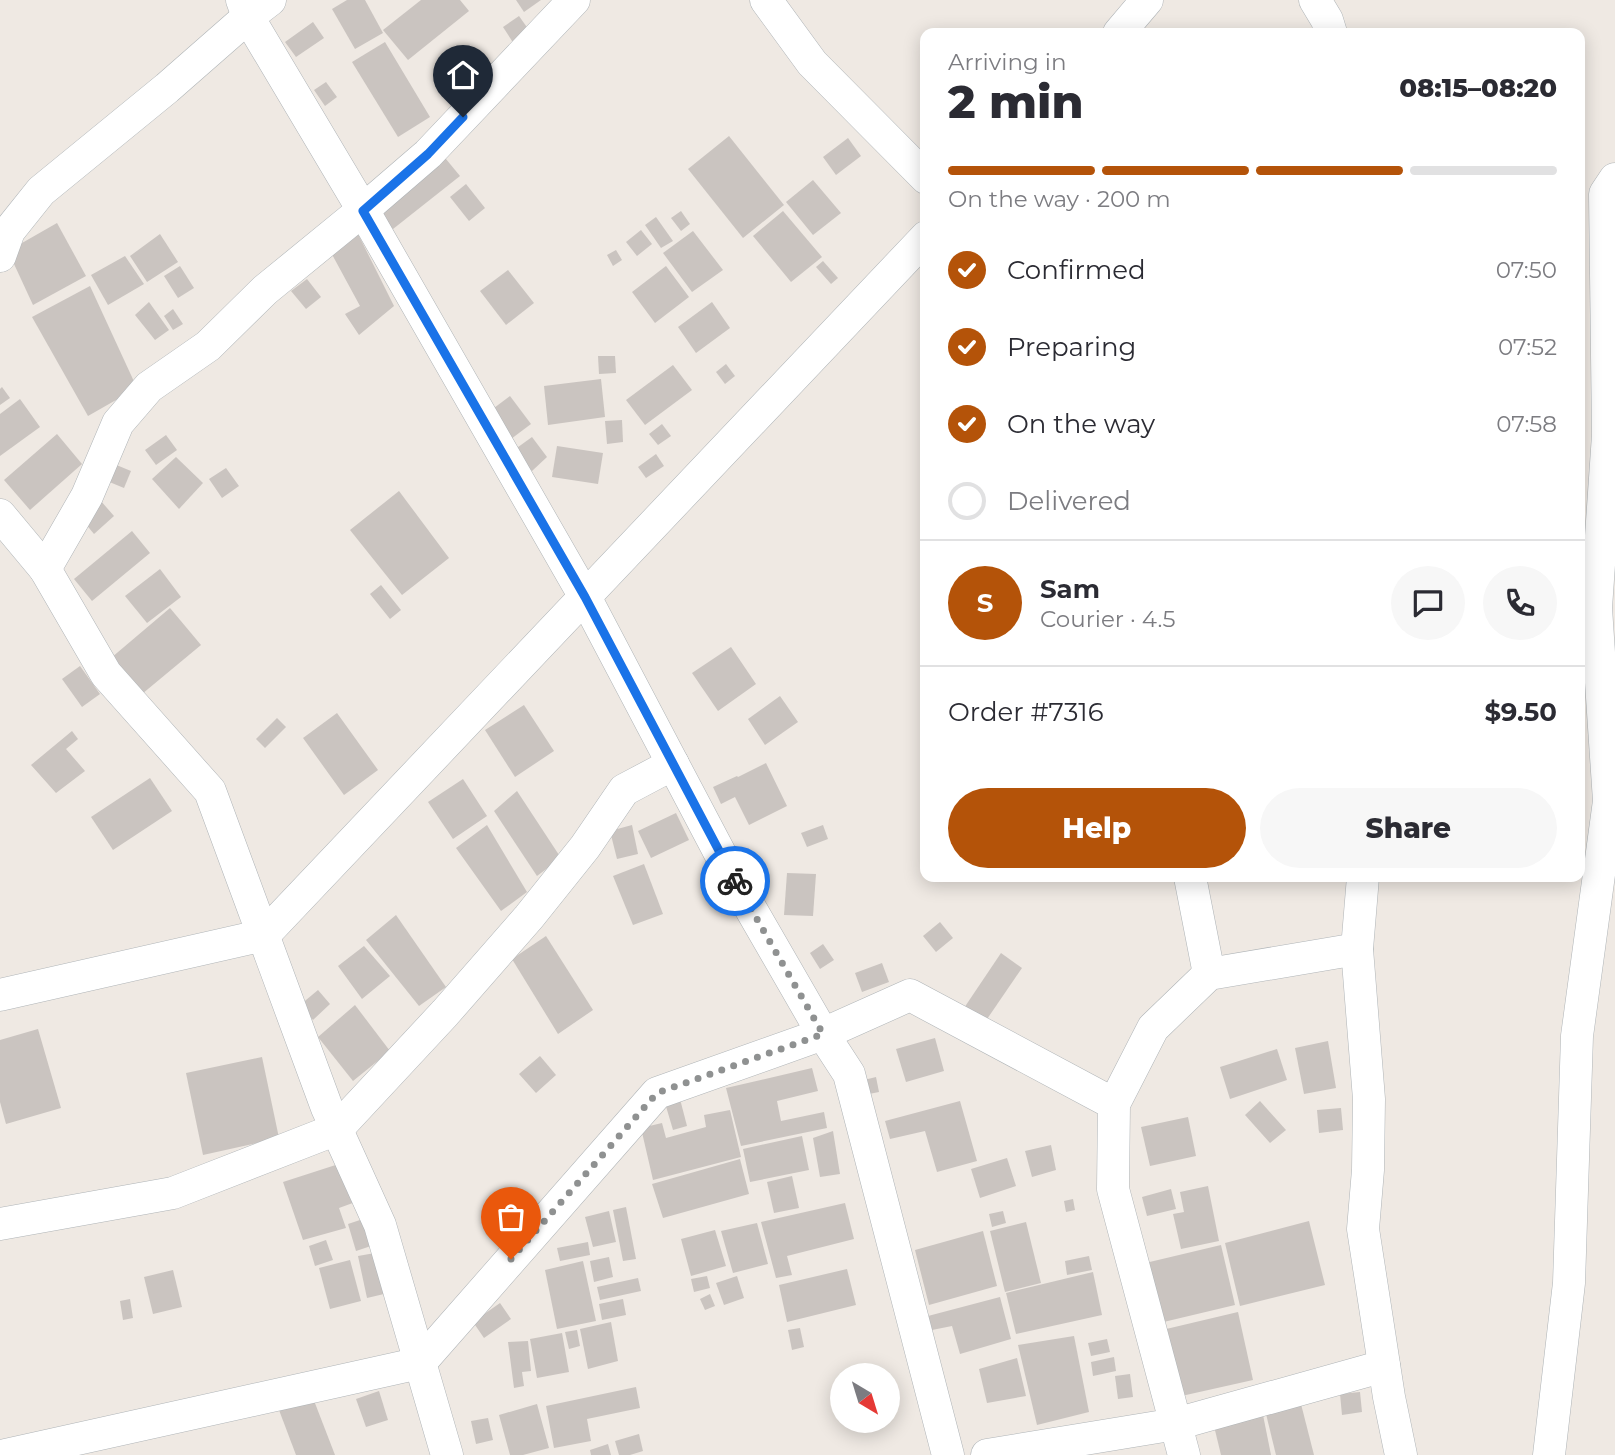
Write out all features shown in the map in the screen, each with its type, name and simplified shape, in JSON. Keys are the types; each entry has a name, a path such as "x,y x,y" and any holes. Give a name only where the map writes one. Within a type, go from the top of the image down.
{"street":[{"path":"46,569 87,496 118,423 149,387 208,346 265,290 363,211 428,154 575,0"},
{"path":"766,0 813,64 920,172"},
{"path":"1123,28 1147,0"},
{"path":"1315,0 1328,20 1330,28"},
{"path":"0,256 9,231 41,191 167,88 253,6 363,211 585,597 733,878 849,1074 948,1455"},
{"path":"1549,1455 1569,1283 1577,1036 1609,802 1596,608 1608,435 1605,194 1615,179"},
{"path":"0,995 264,935 920,243"},
{"path":"0,515 46,569 106,674 210,791 327,1108 380,1225 447,1455"},
{"path":"0,1223 173,1193 337,1129 529,918 585,847 624,790 673,764"},
{"path":"1191,882 1209,974"},
{"path":"1363,882 1357,949 1369,1099 1368,1170 1363,1228 1401,1455"},
{"path":"1184,1455 1113,1189 1114,1104 1153,1028 1209,974 1357,949"},
{"path":"5,1455 420,1363 657,1093 823,1034 910,995 1114,1104"},
{"path":"987,1455 1176,1424 1384,1366"}],"building":[{"path":"347,0 365,0 383,33 355,49 332,9"},
{"path":"421,0 460,0 469,11 408,60 383,30"},
{"path":"516,0 541,0 524,12"},
{"path":"519,16 531,33 514,44 503,27"},
{"path":"313,22 324,38 296,57 285,42"},
{"path":"385,42 430,117 398,137 352,62"},
{"path":"326,82 337,97 325,106 314,90"},
{"path":"729,136 784,205 743,238 688,169"},
{"path":"848,138 861,156 836,175 823,157"},
{"path":"441,153 460,176 393,229 374,206"},
{"path":"813,180 841,213 813,235 786,202"},
{"path":"466,184 485,208 469,221 450,197"},
{"path":"681,211 690,224 681,231 671,218"},
{"path":"783,211 822,257 791,282 753,236"},
{"path":"656,217 673,241 661,248 645,225"},
{"path":"57,223 86,276 33,305 8,251"},
{"path":"356,230 394,306 359,335 345,314 360,306 328,247"},
{"path":"641,230 652,244 637,256 626,242"},
{"path":"693,231 723,270 692,292 663,253"},
{"path":"160,234 178,262 147,282 130,256"},
{"path":"616,250 622,260 613,266 607,255"},
{"path":"125,256 144,284 108,305 91,275"},
{"path":"823,261 838,278 831,284 816,267"},
{"path":"180,266 194,288 178,298 164,276"},
{"path":"666,266 689,297 655,323 632,292"},
{"path":"508,270 534,303 506,325 480,291"},
{"path":"307,279 321,297 306,309 291,291"},
{"path":"90,286 137,388 88,416 32,317"},
{"path":"149,302 169,330 155,340 135,315"},
{"path":"712,302 730,328 696,353 678,327"},
{"path":"173,309 183,324 173,330 164,316"},
{"path":"598,356 615,356 616,373 599,374"},
{"path":"726,364 735,376 725,384 716,372"},
{"path":"673,365 692,390 645,425 626,400"},
{"path":"601,379 605,417 548,425 544,386"},
{"path":"2,387 10,398 0,405 0,389"},
{"path":"510,396 531,424 511,439 490,411"},
{"path":"20,399 40,427 0,456 0,414"},
{"path":"622,420 623,442 607,444 605,421"},
{"path":"662,424 671,436 658,445 649,434"},
{"path":"57,434 82,464 30,510 4,480"},
{"path":"166,435 177,450 156,465 145,450"},
{"path":"532,437 547,457 532,471 514,450"},
{"path":"557,446 603,453 598,484 552,477"},
{"path":"656,454 664,466 646,478 638,467"},
{"path":"176,457 203,483 179,509 152,479"},
{"path":"114,464 131,471 124,488 107,481"},
{"path":"226,468 239,486 222,498 209,479"},
{"path":"399,491 449,558 402,595 350,530"},
{"path":"100,500 114,516 94,534 80,517"},
{"path":"132,531 150,553 92,601 74,579"},
{"path":"160,569 181,597 147,623 125,596"},
{"path":"381,585 401,610 390,619 370,594"},
{"path":"170,608 201,645 142,694 111,658"},
{"path":"731,647 756,684 718,711 692,673"},
{"path":"80,666 100,694 82,707 62,679"},
{"path":"780,696 798,722 765,745 748,719"},
{"path":"524,705 554,751 515,777 485,730"},
{"path":"337,713 378,770 344,795 303,738"},
{"path":"277,718 286,727 265,748 256,739"},
{"path":"72,731 78,739 66,749 85,771 56,793 31,765"},
{"path":"766,763 787,806 749,825 735,797 721,804 713,787"},
{"path":"150,778 172,811 113,850 91,817"},
{"path":"463,779 487,816 453,839 428,802"},
{"path":"517,791 561,858 537,876 494,811"},
{"path":"676,813 689,840 651,858 638,831"},
{"path":"487,825 527,892 501,911 456,848"},
{"path":"632,825 638,854 617,859 610,831"},
{"path":"823,825 828,839 807,847 801,833"},
{"path":"644,864 663,914 633,925 613,876"},
{"path":"787,873 816,874 813,916 784,915"},
{"path":"396,915 446,987 419,1006 366,940"},
{"path":"940,922 953,938 936,952 923,936"},
{"path":"546,936 593,1010 558,1034 512,959"},
{"path":"823,944 834,960 820,969 810,953"},
{"path":"364,946 390,976 362,999 338,966"},
{"path":"1001,953 1022,968 983,1025 962,1011"},
{"path":"882,963 889,982 862,992 855,973"},
{"path":"318,990 330,1004 313,1020 300,1005"},
{"path":"355,1005 390,1051 353,1081 318,1037"},
{"path":"38,1029 61,1108 6,1124 0,1102 0,1040"},
{"path":"935,1038 944,1071 906,1082 896,1049"},
{"path":"1328,1041 1336,1088 1304,1094 1295,1048"},
{"path":"1277,1049 1287,1080 1230,1099 1220,1067"},
{"path":"540,1056 556,1075 536,1093 519,1074"},
{"path":"262,1057 279,1138 203,1155 186,1073"},
{"path":"812,1068 818,1091 777,1101 781,1121 824,1112 827,1128 741,1146 726,1088"},
{"path":"876,1077 879,1092 859,1096 856,1082"},
{"path":"680,1099 687,1126 673,1130 665,1103"},
{"path":"960,1101 977,1161 937,1172 925,1131 890,1139 885,1121"},
{"path":"1260,1101 1286,1130 1270,1143 1245,1115"},
{"path":"1341,1108 1343,1130 1319,1133 1317,1110"},
{"path":"730,1110 741,1157 653,1180 641,1128 662,1123 666,1138 706,1127 704,1115"},
{"path":"1188,1117 1196,1156 1150,1166 1141,1127"},
{"path":"833,1131 840,1174 820,1177 813,1138"},
{"path":"802,1136 809,1170 750,1182 743,1149"},
{"path":"1051,1145 1056,1170 1032,1177 1025,1151"},
{"path":"1007,1158 1016,1186 980,1198 971,1169"},
{"path":"740,1159 749,1194 663,1218 652,1184"},
{"path":"348,1161 361,1200 339,1208 346,1228 303,1240 283,1182"},
{"path":"792,1176 799,1208 774,1213 767,1182"},
{"path":"1208,1186 1219,1241 1181,1249 1173,1214 1184,1212 1180,1192"},
{"path":"1171,1189 1176,1209 1147,1216 1142,1197"},
{"path":"1073,1199 1075,1210 1066,1212 1064,1201"},
{"path":"845,1203 854,1239 787,1256 792,1275 776,1278 761,1222"},
{"path":"626,1207 636,1259 623,1261 613,1210"},
{"path":"609,1211 616,1242 593,1247 585,1217"},
{"path":"1003,1211 1006,1223 992,1227 989,1214"},
{"path":"366,1218 374,1245 356,1251 348,1224"},
{"path":"1309,1221 1325,1285 1240,1306 1225,1243"},
{"path":"1026,1222 1041,1283 1005,1292 990,1231"},
{"path":"757,1223 768,1264 733,1273 721,1231"},
{"path":"715,1230 726,1266 691,1276 681,1239"},
{"path":"983,1231 997,1286 929,1305 915,1250"},
{"path":"326,1240 333,1260 315,1266 309,1246"},
{"path":"588,1242 590,1255 560,1261 557,1248"},
{"path":"1221,1245 1235,1305 1151,1325 1137,1265"},
{"path":"375,1253 384,1294 367,1298 358,1256"},
{"path":"1089,1256 1092,1270 1067,1275 1065,1261"},
{"path":"609,1257 613,1277 594,1282 590,1261"},
{"path":"350,1260 361,1301 330,1309 319,1268"},
{"path":"583,1261 596,1321 557,1329 545,1270"},
{"path":"847,1269 856,1305 787,1322 779,1285"},
{"path":"173,1270 182,1307 153,1314 144,1277"},
{"path":"1093,1272 1102,1315 1016,1334 1006,1293"},
{"path":"707,1276 710,1288 694,1292 691,1279"},
{"path":"737,1276 744,1298 724,1305 716,1283"},
{"path":"638,1278 641,1291 600,1300 597,1287"},
{"path":"710,1294 715,1306 705,1310 700,1299"},
{"path":"1000,1297 1011,1339 960,1354 952,1326 932,1330 928,1316"},
{"path":"130,1299 133,1318 123,1320 120,1301"},
{"path":"623,1299 626,1315 602,1320 599,1304"},
{"path":"500,1303 511,1319 484,1338 473,1322"},
{"path":"1238,1312 1253,1380 1177,1397 1162,1330"},
{"path":"611,1322 618,1361 588,1369 580,1329"},
{"path":"800,1328 804,1347 792,1350 788,1330"},
{"path":"577,1330 580,1346 569,1349 565,1332"},
{"path":"562,1333 569,1372 537,1378 530,1339"},
{"path":"1074,1336 1089,1412 1037,1425 1018,1345"},
{"path":"1107,1339 1110,1352 1091,1356 1088,1343"},
{"path":"528,1341 531,1371 522,1372 524,1386 514,1388 508,1342"},
{"path":"1114,1357 1116,1371 1093,1376 1091,1362"},
{"path":"1017,1358 1026,1396 987,1403 979,1369"},
{"path":"1130,1374 1133,1397 1118,1399 1115,1376"},
{"path":"636,1387 640,1408 587,1419 591,1441 554,1448 546,1406"},
{"path":"379,1391 388,1420 366,1427 356,1399"},
{"path":"1360,1392 1362,1412 1342,1415 1340,1394"},
{"path":"313,1398 335,1455 296,1455 279,1410"},
{"path":"537,1404 549,1448 523,1455 510,1455 499,1415"},
{"path":"1301,1404 1314,1455 1276,1455 1266,1414"},
{"path":"1263,1415 1271,1455 1221,1455 1214,1426"},
{"path":"488,1418 493,1440 476,1444 471,1421"},
{"path":"639,1434 643,1451 619,1455 615,1441"},
{"path":"608,1444 611,1455 591,1455 590,1450"}],"way so far":[{"path":"511,1259 657,1093 823,1034 735,881"}],"route":[{"path":"463,117 428,154 363,211 585,597 735,881"}]}
